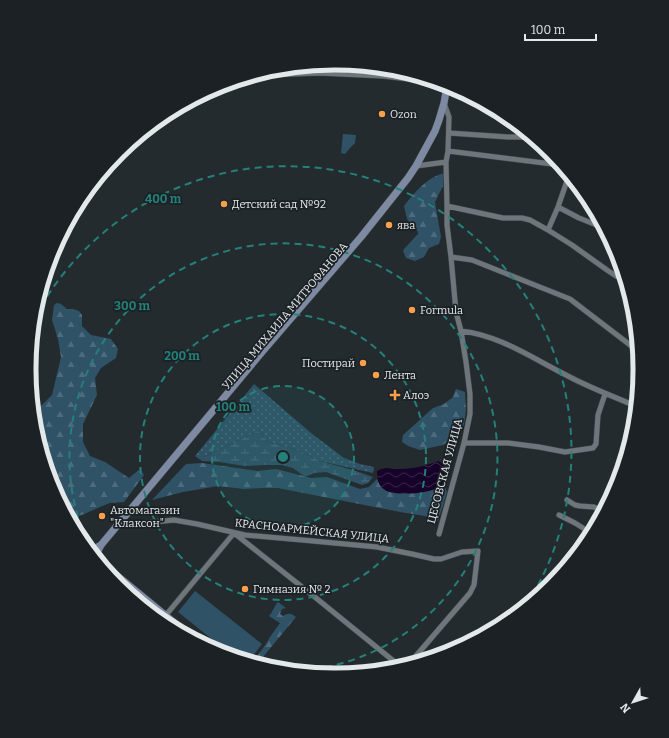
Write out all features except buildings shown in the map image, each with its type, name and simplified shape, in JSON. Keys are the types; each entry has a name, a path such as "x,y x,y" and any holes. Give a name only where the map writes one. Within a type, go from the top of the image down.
{"main road":[{"name":"УЛИЦА МИХАИЛА МИТРОФАНОВА","path":"99,552 204,426 304,303 362,237 408,178 434,132 441,115 446,92"},
{"name":"УЛИЦА МИХАИЛА МИТРОФАНОВА","path":"98,551 101,545 122,523"},
{"path":"96,548 101,545"},
{"path":"127,583 165,615"}],"street":[{"path":"288,74 319,73 401,78"},
{"name":"ЦЕСОВСКАЯ УЛИЦА","path":"439,534 464,443 470,414 470,394 461,331 456,312 447,225 446,162 448,151 449,114 444,103"},
{"path":"449,132 522,138"},
{"path":"448,151 552,164"},
{"path":"416,166 446,162"},
{"path":"548,230 558,208 567,182"},
{"path":"447,206 504,218 526,219 548,230 618,276"},
{"path":"558,208 595,225"},
{"path":"451,257 472,260 570,299 632,345"},
{"path":"461,331 473,332 502,342 605,394 630,404"},
{"path":"464,443 508,444 539,447 565,452 593,448 596,444 598,415 605,394"},
{"path":"567,500 580,506 594,507 598,509"},
{"path":"559,515 586,530"},
{"name":"КРАСНОАРМЕЙСКАЯ УЛИЦА","path":"122,523 174,520 234,533 377,547 434,559 441,559 462,552 478,551 474,585 470,593 416,656"},
{"path":"166,615 234,533 394,662"}],"green space":[{"path":"343,134 356,135 355,143 345,154 341,153"},
{"path":"444,173 443,186 435,202 441,237 439,244 429,248 424,257 415,261 406,258 403,251 418,234 418,232 407,219 404,206 426,182"},
{"path":"57,303 61,304 67,309 79,311 82,315 82,326 91,335 111,339 118,349 116,358 101,368 95,378 97,395 83,424 83,442 90,456 105,462 129,478 140,469 144,475 124,502 110,503 82,515 75,516 52,465 46,446 39,408 52,395 61,357 58,339 52,320 54,305"},
{"path":"254,384 311,433 344,458 374,467 373,473 320,461 297,450 267,441 260,430 199,459 195,456"},
{"path":"456,389 465,392 466,410 464,424 458,434 443,445 420,450 408,446 402,442 403,435 433,408 444,404 453,397"},
{"path":"260,430 267,441 297,450 320,461 373,477 368,483 362,485 326,472 314,473 305,477 293,468 282,465 244,466 202,461 199,459"},
{"path":"202,463 257,471 276,469 311,478 327,477 360,489 369,487 377,479 381,486 436,489 443,483 447,492 438,521 425,516 278,488 244,489 218,486 183,492 152,500 186,464"},
{"path":"195,591 262,644 253,656 220,645 178,612"},
{"path":"278,602 286,608 282,609 280,614 283,616 291,614 296,617 262,658 257,657 280,623 269,616"}],"water":[{"path":"438,461 446,465 449,474 441,485 432,490 411,494 396,493 385,490 378,482 377,471 381,469 414,468"}],"place":[{"name":"Ozon","path":"382,114"},
{"name":"Детский сад №92","path":"224,204"},
{"name":"ява","path":"389,225"},
{"name":"Formula","path":"412,310"},
{"name":"Постирай","path":"363,363"},
{"name":"Лента","path":"376,375"},
{"name":"Алоэ","path":"395,395"},
{"name":"Автомагазин \"Клаксон\"","path":"102,516"},
{"name":"Гимназия № 2","path":"245,589"}]}
